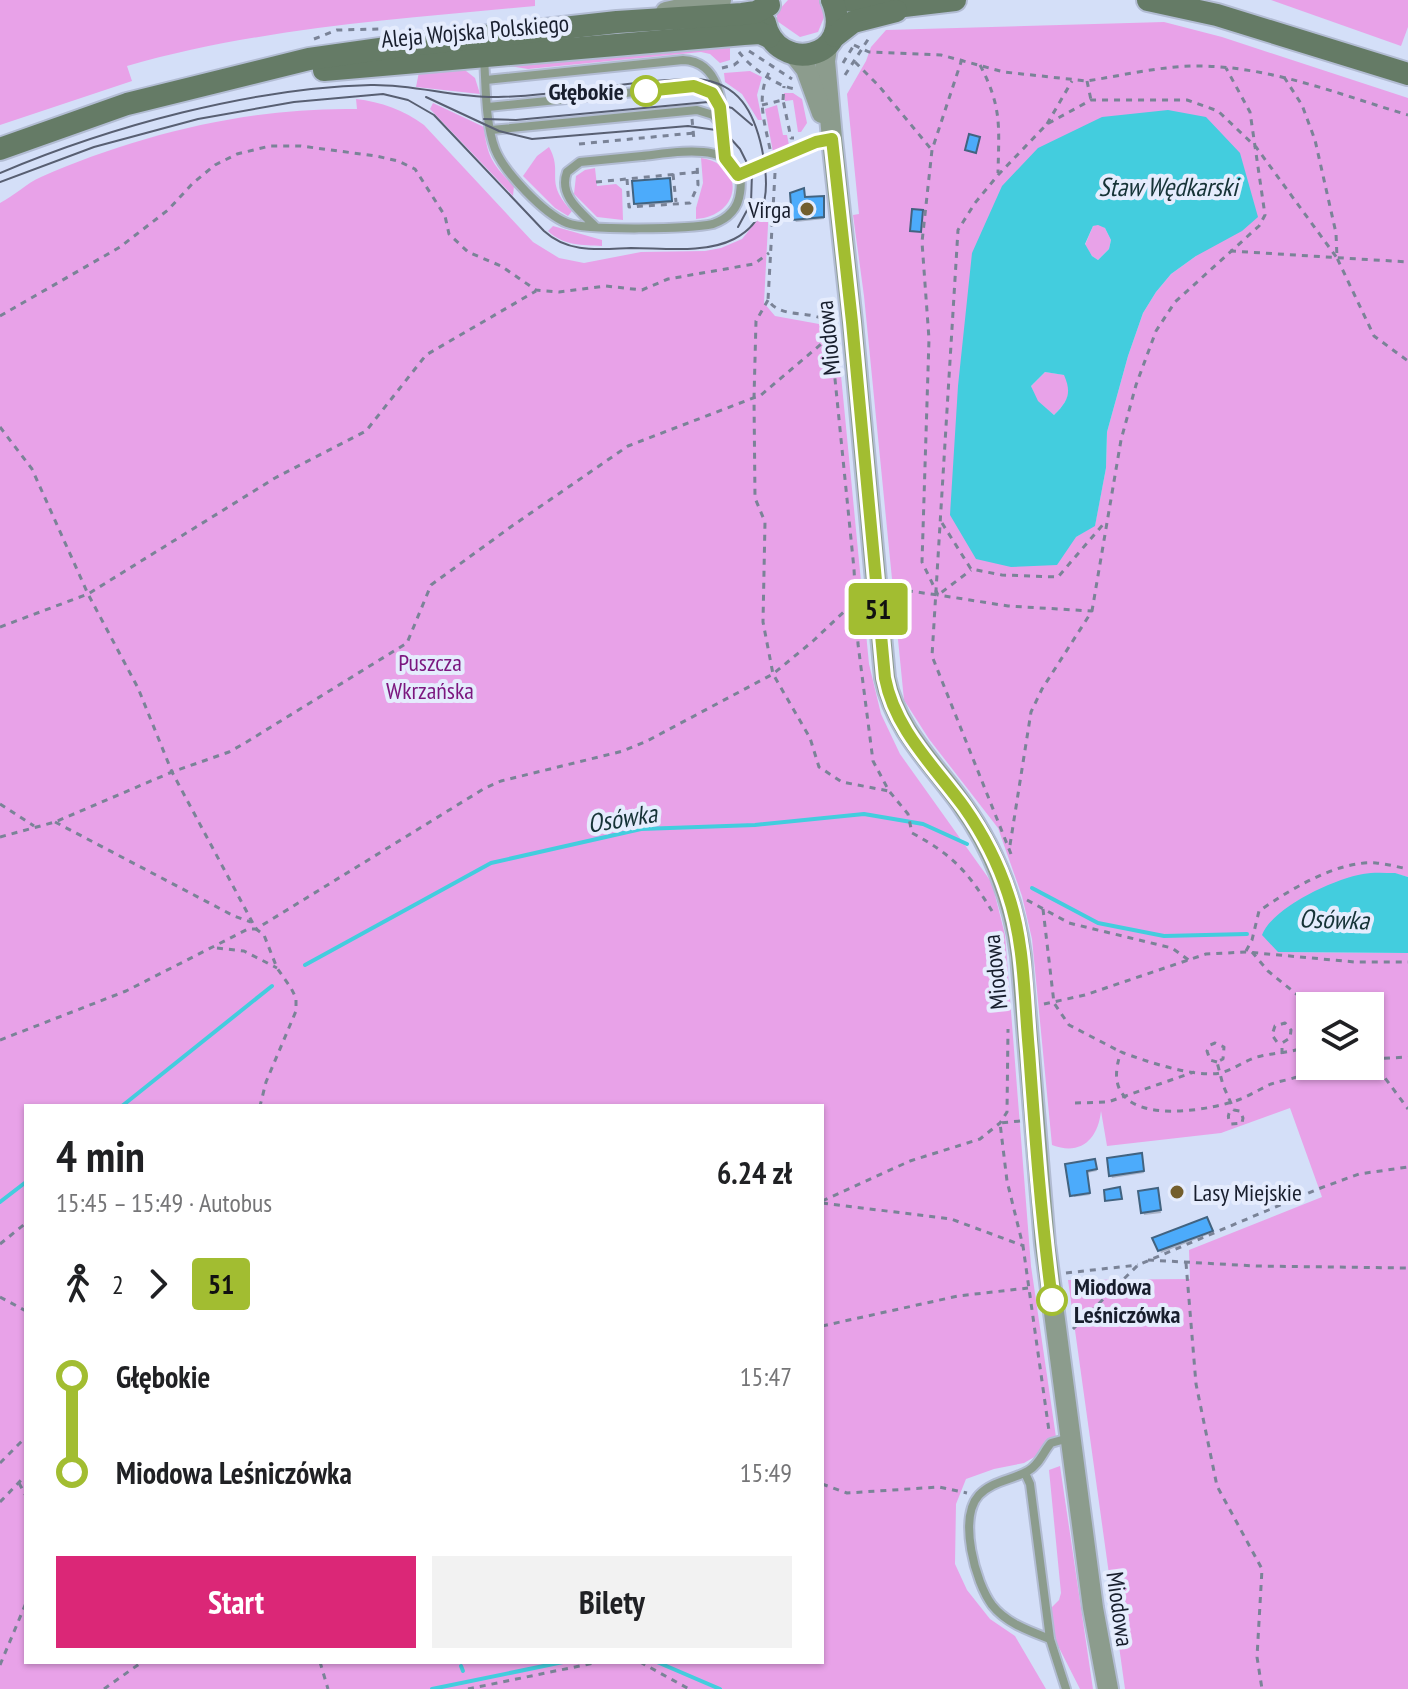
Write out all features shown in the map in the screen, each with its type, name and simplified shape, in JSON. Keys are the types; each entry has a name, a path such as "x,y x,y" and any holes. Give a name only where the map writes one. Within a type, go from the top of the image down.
{"main road":[{"path":"831,42 837,17 832,0 898,2 904,6"},
{"path":"771,2 765,23 769,37 794,54 813,53 853,22 904,6 955,0"},
{"path":"1148,0 1217,15 1408,74"},
{"name":"Aleja Wojska Polskiego","path":"0,149 127,104 343,53 617,22 733,15 756,12 771,2"},
{"name":"Aleja Wojska Polskiego","path":"233,78 744,34 760,33 769,37"}],"street":[{"path":"617,22 721,0"},
{"name":"Miodowa","path":"831,42 825,61 885,678 895,713 978,829 1001,874 1012,906 1021,956 1045,1244 1058,1343 1061,1441 1108,1689"},
{"name":"Miodowa","path":"794,54 806,69 832,139"}],"lane":[{"path":"484,56 491,130 502,163 542,206 568,223 596,227 716,223 730,214 738,203 741,189 738,175 725,158 714,153 694,151 575,165 566,175 565,191 596,227"},
{"path":"486,80 689,60 704,66 714,76 718,86 725,158"},
{"path":"488,107 694,86 712,93 721,110"},
{"path":"491,130 697,110 715,117 723,134"},
{"path":"738,175 816,142 832,139"},
{"path":"1050,1639 1024,1629 992,1604 974,1560 968,1525 969,1513 979,1495 994,1484 1025,1473 1061,1441"},
{"path":"1025,1473 1030,1484 1050,1639 1066,1689"}],"path":[{"path":"839,68 854,45 862,50 941,55 1004,72 1072,81 1189,66 1226,68 1284,77 1408,115"},
{"path":"736,46 744,59 784,86 802,88"},
{"path":"746,46 772,67 761,90 771,153"},
{"path":"840,79 862,50"},
{"path":"938,595 922,562 929,339 922,242 932,150 962,59"},
{"path":"855,62 932,150"},
{"path":"980,65 999,111 998,175"},
{"path":"1072,81 1047,124 975,203 958,230 956,239 938,595 932,656 1010,846 1031,712 1042,689 1092,611 1121,440 1136,385 1156,331 1175,302 1259,226 1265,215 1250,112 1226,68"},
{"path":"1284,77 1302,105 1315,140 1336,233 1337,258"},
{"path":"1087,81 1091,100"},
{"path":"784,86 783,100 790,134"},
{"path":"762,105 783,100"},
{"path":"1047,124 1091,100 1187,100 1218,111 1256,147 1337,258 1374,336 1408,361"},
{"path":"579,144 694,133"},
{"path":"0,316 120,247 168,210 215,165 237,154 270,146 301,146 376,156 415,169 445,216 449,234 468,252 501,266 536,290 559,292 606,286 642,290 668,279 746,266 769,253"},
{"path":"774,167 776,182 768,300 756,321 754,398 755,498 765,522 763,622 773,674 810,738 819,767 842,782 889,791"},
{"path":"596,182 698,172"},
{"path":"673,174 676,204"},
{"path":"1230,251 1408,262"},
{"path":"0,627 88,594 275,478 366,431 426,355 536,290"},
{"path":"768,300 777,310 824,319 834,331 832,349 854,569 854,598 873,761 889,791 908,814 912,833 940,848 967,872 993,911 996,921"},
{"path":"0,837 55,822 172,772 229,752 407,643 431,585 628,446 761,395 834,331"},
{"path":"0,427 32,469 88,594 138,688 172,772 296,998 296,1011 274,1060 261,1104"},
{"path":"942,523 971,569 1002,575 1058,577 1109,518"},
{"path":"938,595 971,569"},
{"path":"876,587 1008,606 1092,611"},
{"path":"0,1040 126,991 248,929 256,929 485,788 501,781 623,751 773,674 805,649 849,607 854,598"},
{"path":"0,804 35,827"},
{"path":"55,822 220,909 253,922"},
{"path":"1246,952 1259,911 1291,888 1334,870 1374,863 1408,869"},
{"path":"1021,897 1069,923 1172,948 1190,961"},
{"path":"1043,909 1054,1003 1069,1025 1144,1061 1196,1072 1220,1073 1260,1056 1296,1050"},
{"path":"1000,944 1005,983"},
{"path":"213,948 244,951 277,968"},
{"path":"1252,952 1268,971 1296,994"},
{"path":"1035,1004 1085,995 1206,954 1252,952 1355,962 1408,962"},
{"path":"824,1201 910,1161 980,1139 1000,1123 1007,1112 1008,1022"},
{"path":"1282,1043 1272,1035 1275,1026 1285,1023 1289,1025 1291,1034 1282,1043 1282,1054"},
{"path":"1215,1043 1224,1047 1225,1052 1223,1059 1217,1062 1208,1056 1210,1045 1215,1043"},
{"path":"1121,1052 1115,1084 1122,1097 1143,1107 1179,1112 1231,1103 1296,1077"},
{"path":"1384,1058 1408,1057"},
{"path":"1217,1062 1234,1110"},
{"path":"1075,1103 1103,1103 1196,1072"},
{"path":"1384,1077 1408,1109"},
{"path":"1000,1123 1007,1181 1023,1246 1028,1288 1061,1441"},
{"path":"1058,1343 1138,1265 1147,1260 1359,1174 1408,1167"},
{"path":"824,1202 951,1219 1023,1246 1045,1244"},
{"path":"0,1244 24,1225"},
{"path":"1147,1260 1408,1268"},
{"path":"1186,1263 1196,1384 1217,1486 1262,1569 1257,1657 1262,1689"},
{"path":"1049,1276 1138,1265"},
{"path":"824,1326 958,1296 1028,1288"},
{"path":"0,1297 24,1310"},
{"path":"0,1463 24,1439"},
{"path":"0,1502 24,1477"},
{"path":"19,1483 24,1492"},
{"path":"824,1485 847,1493 939,1487 979,1495"},
{"path":"0,1665 24,1608"},
{"path":"104,1689 139,1664"},
{"path":"322,1664 328,1689"},
{"path":"468,1689 589,1664"},
{"path":"644,1664 689,1689"}],"green space":[{"path":"0,0 535,0 535,6 330,27 227,42 177,53 127,66 132,81 0,125"},
{"path":"788,0 819,0 825,15 818,32 800,37 777,21 777,12"},
{"path":"1271,0 1408,0 1408,27 1401,46"},
{"path":"1164,22 1222,37 1408,98 1408,877 1379,873 1364,875 1295,902 1279,952 1408,953 1408,1689 1125,1689 1068,1280 1190,1279 1189,1250 1322,1197 1290,1108 1221,1133 1107,1146 1101,1111 1096,1130 1086,1143 1071,1148 1052,1145 1032,939 1022,896 998,828 929,739 904,700 864,296 853,215 859,214 847,94 871,47 886,30","holes":["1240,153 1196,256 1171,274 1143,313 1107,432 1106,468 1095,525 1076,537 972,253"]},
{"path":"730,43 730,60 720,63 710,54 701,52 528,69 504,65"},
{"path":"461,67 475,78 480,94 416,87 419,72"},
{"path":"750,71 762,77 757,95 762,120 758,120 742,94 725,82 724,73"},
{"path":"784,93 793,93 802,99 807,123 801,132 798,132 793,100 785,101"},
{"name":"Puszcza Wkrzańska","path":"356,99 400,111 416,120 533,242 559,258 584,263 641,252 721,248 742,239 769,206 764,303 775,316 819,324 826,335 837,334 869,664 881,714 900,754 992,883 1005,935 1031,1266 1057,1444 1024,1463 966,1479 956,1504 955,1564 967,1590 990,1619 1015,1636 1046,1689 0,1689 0,203 41,177 156,136 236,118 357,109"},
{"path":"433,103 484,127 489,153 514,186 513,196 430,109"},
{"path":"777,105 783,135 787,135 789,145 773,152 765,109"},
{"path":"549,147 555,164 558,192 572,211 568,216 555,208 523,176 537,156"},
{"path":"701,158 726,170 733,190 722,209 711,216 696,219 703,183"},
{"path":"595,168 597,186 616,184 622,189 623,220 597,217 574,194 576,176"},
{"path":"1098,224 1105,228 1111,240 1109,249 1098,260 1085,245 1093,226"},
{"path":"553,226 602,240 602,246 560,240 548,231"},
{"path":"1045,372 1065,375 1067,382 1067,397 1054,415 1037,401 1031,386"},
{"path":"1060,1466 1093,1689 1080,1689 1049,1628 1049,1610 1059,1600 1061,1593 1049,1470"}],"water":[{"name":"Staw Wędkarski","path":"1168,110 1206,117 1240,153 1258,217 1242,231 1196,256 1171,274 1143,313 1107,432 1106,468 1095,526 1076,537 1057,565 1011,567 976,559 950,515 958,386 972,253 1002,186 1038,148 1102,117","holes":["1093,226 1105,228 1111,240 1109,249 1098,260 1085,244","1045,372 1064,375 1068,387 1065,401 1054,415 1038,401 1031,386"]},
{"path":"1395,873 1408,877 1408,953 1278,952 1262,935 1278,914 1321,888 1363,874"}],"building":[{"path":"969,134 980,137 976,153 965,150"},
{"path":"670,178 672,201 634,204 632,181"},
{"name":"Virga","path":"804,188 805,197 824,196 824,217 792,220 790,193"},
{"path":"912,209 923,210 921,232 910,231"},
{"path":"1142,1153 1144,1171 1109,1176 1107,1158"},
{"path":"1095,1159 1097,1169 1087,1171 1090,1193 1070,1196 1065,1164"},
{"path":"1120,1187 1122,1199 1105,1201 1104,1190"},
{"path":"1158,1188 1161,1210 1141,1213 1138,1191"},
{"path":"1207,1217 1213,1231 1158,1251 1152,1238"}],"waterway":[{"name":"Osówka","path":"305,965 491,863 641,829 755,825 864,814 923,824 967,844"},
{"name":"Osówka","path":"1032,888 1098,923 1164,936 1247,934"},
{"name":"Osówka","path":"124,1104 272,986"},
{"name":"Osówka","path":"0,1202 24,1184"},
{"path":"432,1689 553,1664"},
{"path":"662,1664 720,1689"},
{"path":"461,1666 463,1671"}],"tram line":[{"path":"0,173 135,125 182,112 278,93 371,85 498,97 698,79 724,86 749,112 762,149 766,188 755,222 723,244 684,249 574,247 544,231 434,115 408,100 383,94 294,102 198,119 94,147 0,182"},
{"path":"426,97 499,131 532,139 688,126 716,130 740,149 752,173 751,203 738,227"},
{"path":"484,119 516,120 708,102 732,108 752,125"}],"bus line":[{"name":"51","path":"646,91 694,86 712,93 720,107 725,158 738,175 816,142 832,139 885,678 895,713 982,836 1001,874 1012,906 1021,956 1040,1194 1052,1300"}],"place":[{"name":"Głębokie","path":"646,91"},
{"name":"Virga","path":"807,209"},
{"name":"Lasy Miejskie","path":"1177,1192"},
{"name":"Miodowa Leśniczówka","path":"1052,1300"}]}
